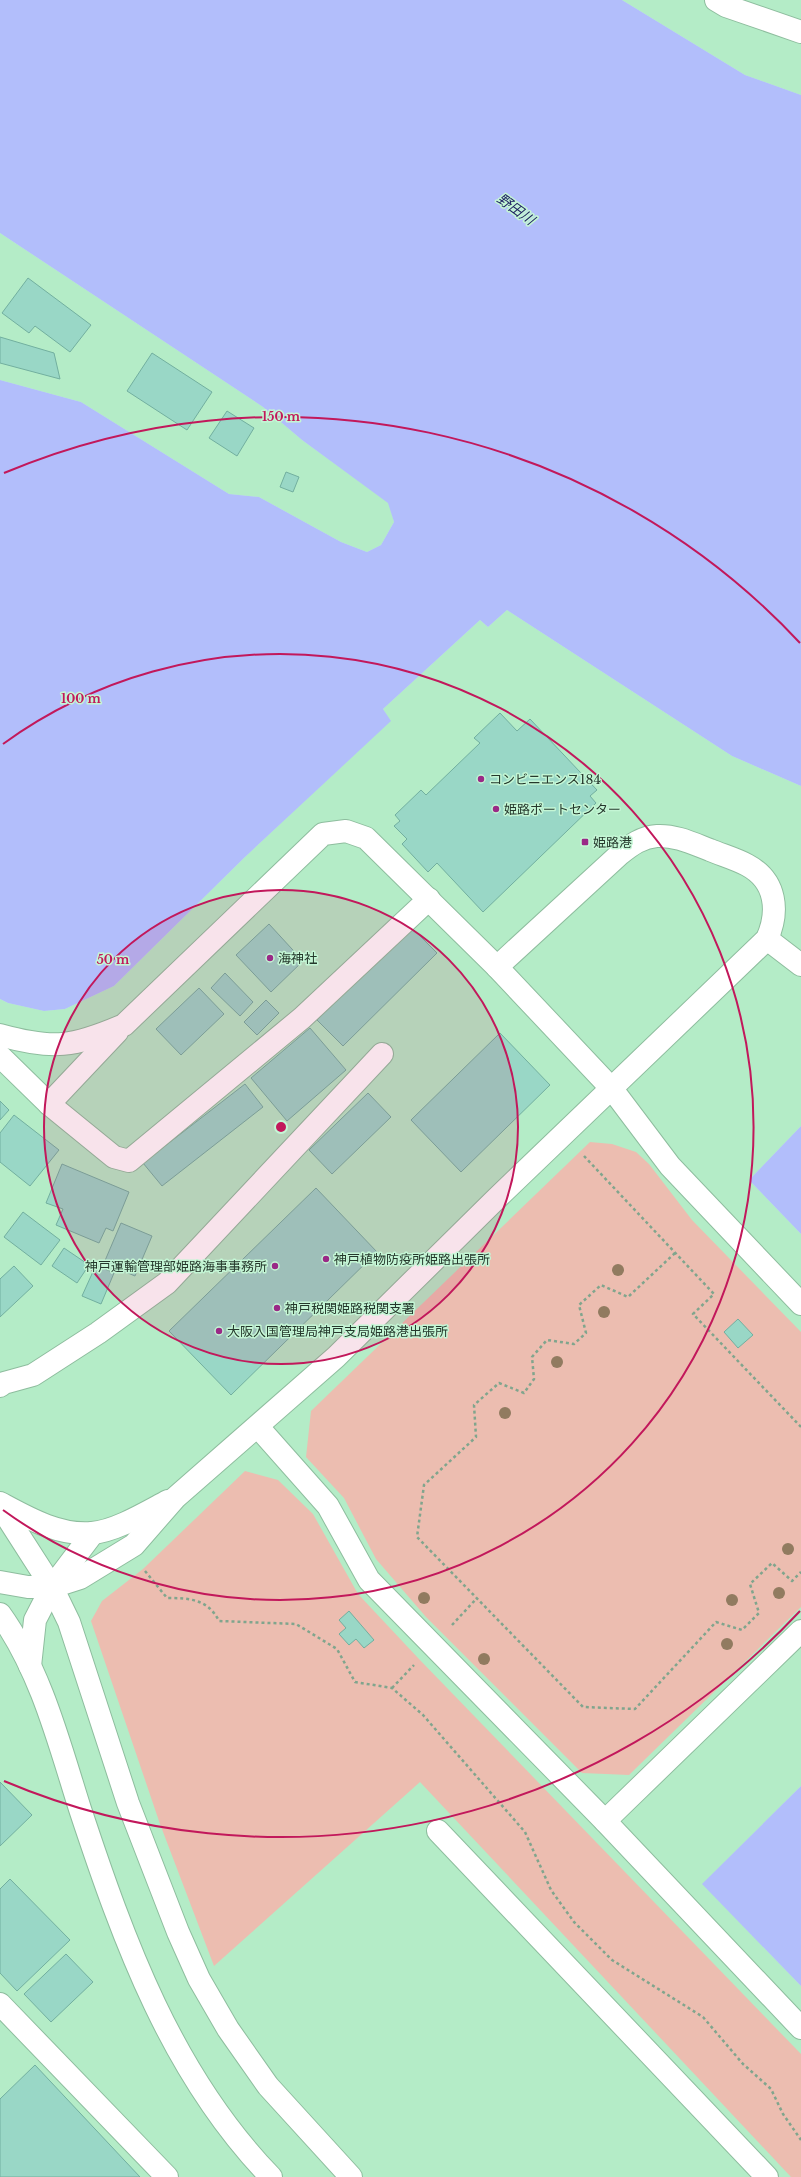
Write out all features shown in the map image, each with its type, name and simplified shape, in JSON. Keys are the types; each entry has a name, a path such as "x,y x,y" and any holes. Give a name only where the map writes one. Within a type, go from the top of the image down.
{"street":[{"path":"716,0 726,6 801,32"},
{"path":"49,1104 124,1025 323,834 346,831 366,838 496,967 612,1089 670,1166 801,1304"},
{"path":"0,1582 28,1588 52,1587 80,1578 134,1545 175,1498 258,1427 336,1357 496,1199 612,1089 766,939 774,924 774,911 768,884 748,866 684,840 658,836 633,843 496,967"},
{"path":"0,1056 49,1104 114,1157 129,1161 302,1018 429,900"},
{"path":"766,939 801,965"},
{"path":"0,1035 46,1045 70,1044 94,1038 124,1025"},
{"path":"1,1383 33,1375 98,1333 167,1283 382,1054"},
{"path":"258,1427 328,1506 369,1580 605,1821 801,2028"},
{"path":"0,1505 36,1522 59,1530 93,1533 121,1524 175,1498"},
{"path":"0,1505 52,1587 69,1622 128,1803 178,1932 199,1979 228,2029 268,2086 352,2177"},
{"path":"30,1666 34,1620 52,1587 93,1533"},
{"path":"0,1614 30,1666 60,1744 111,1899 142,1980 188,2069 220,2116 271,2177"},
{"path":"605,1821 801,1631"},
{"path":"438,1831 766,2177"},
{"path":"0,2004 168,2177"}],"path":[{"path":"584,1156 714,1294 693,1314 801,1427"},
{"path":"675,1253 628,1297 601,1285 584,1300 579,1305 586,1333 574,1344 547,1340 532,1357 534,1380 524,1393 500,1383 474,1405 476,1437 424,1485 417,1537 583,1707 635,1709 716,1622 742,1630 759,1614 750,1584 772,1563 792,1581 801,1572"},
{"path":"143,1569 168,1598 199,1600 216,1615 219,1621 296,1624 337,1649 355,1682 392,1688 423,1715 525,1832 551,1890 574,1922 612,1960 703,2017 743,2064 771,2089 783,2114 801,2140"}],"shaded area":[{"path":"622,0 801,0 801,95 745,75"},
{"path":"0,233 263,407 302,440 389,503 394,522 381,545 367,552 341,542 259,497 229,494 81,402 0,380"},
{"path":"507,610 732,756 801,786 801,1126 749,1180 801,1234 801,1786 703,1884 801,1986 801,2177 0,2177 0,999 8,1003 44,1011 65,1009 114,986 245,857 390,721 383,709 480,620 488,627"},
{"path":"590,1142 612,1144 636,1152 649,1164 692,1220 801,1332 801,1607 629,1775 582,1773 426,1617 376,1559 344,1498 306,1457 311,1411"},
{"path":"245,1471 278,1480 313,1514 358,1594 801,2054 801,2177 791,2177 420,1782 214,1966 160,1824 91,1621 102,1601 143,1569"}],"water":[{"name":"野田川","path":"0,0 622,0 745,75 801,95 801,786 732,756 507,610 488,627 480,620 383,709 391,721 245,857 114,986 65,1009 44,1011 8,1003 0,999 0,380 81,402 229,494 259,497 341,542 367,552 381,545 394,522 388,503 302,440 263,407 0,233"},
{"path":"801,1126 801,1234 749,1180"},
{"path":"801,1786 801,1986 702,1884"}],"building":[{"path":"28,278 91,325 70,352 35,326 29,333 2,313"},
{"path":"0,337 54,353 60,379 0,363"},
{"path":"152,353 212,392 187,430 127,391"},
{"path":"227,411 254,428 237,456 209,438"},
{"path":"286,472 299,477 293,492 280,487"},
{"name":"姫路ポートセンター","path":"500,713 517,731 530,719 597,790 590,796 596,803 483,912 437,863 428,872 402,844 407,839 394,826 400,821 395,815 421,790 426,795 480,743 474,738"},
{"name":"海神社","path":"269,924 303,961 271,992 236,955"},
{"path":"411,927 437,953 343,1046 317,1020"},
{"path":"225,973 253,1002 240,1016 211,988"},
{"path":"199,988 224,1014 181,1055 156,1029"},
{"path":"266,1000 279,1013 257,1035 244,1022"},
{"path":"310,1028 346,1070 287,1121 251,1078"},
{"path":"500,1033 550,1085 461,1172 411,1120"},
{"path":"245,1084 263,1107 162,1186 143,1163"},
{"path":"368,1093 391,1117 332,1174 309,1150"},
{"path":"0,1101 9,1110 0,1120"},
{"path":"14,1115 59,1150 30,1186 0,1162 0,1133"},
{"path":"62,1164 129,1192 113,1231 106,1228 99,1243 56,1225 63,1209 46,1203"},
{"path":"316,1188 377,1252 231,1395 169,1331"},
{"path":"23,1212 60,1240 41,1265 4,1237"},
{"path":"121,1223 152,1236 135,1276 104,1263"},
{"path":"64,1248 89,1265 77,1283 52,1266"},
{"path":"96,1265 114,1273 101,1304 82,1296"},
{"path":"14,1266 33,1286 0,1317 0,1279"},
{"path":"738,1319 753,1335 738,1348 724,1332"},
{"path":"349,1611 374,1640 364,1648 356,1639 349,1645 339,1634 346,1628 339,1620"},
{"path":"0,1782 32,1815 0,1846"},
{"path":"10,1879 70,1940 17,1991 0,1973 0,1889"},
{"path":"66,1954 93,1982 51,2022 24,1994"},
{"path":"35,2065 140,2177 0,2177 0,2099"}],"place":[{"name":"コンビニエンス184","path":"481,779"},
{"name":"姫路ポートセンター","path":"496,809"},
{"name":"姫路港","path":"585,842"},
{"name":"海神社","path":"270,958"},
{"name":"神戸植物防疫所姫路出張所","path":"326,1259"},
{"name":"神戸運輸管理部姫路海事事務所","path":"275,1266"},
{"name":"神戸税関姫路税関支署","path":"277,1308"},
{"name":"大阪入国管理局神戸支局姫路港出張所","path":"219,1331"}]}
